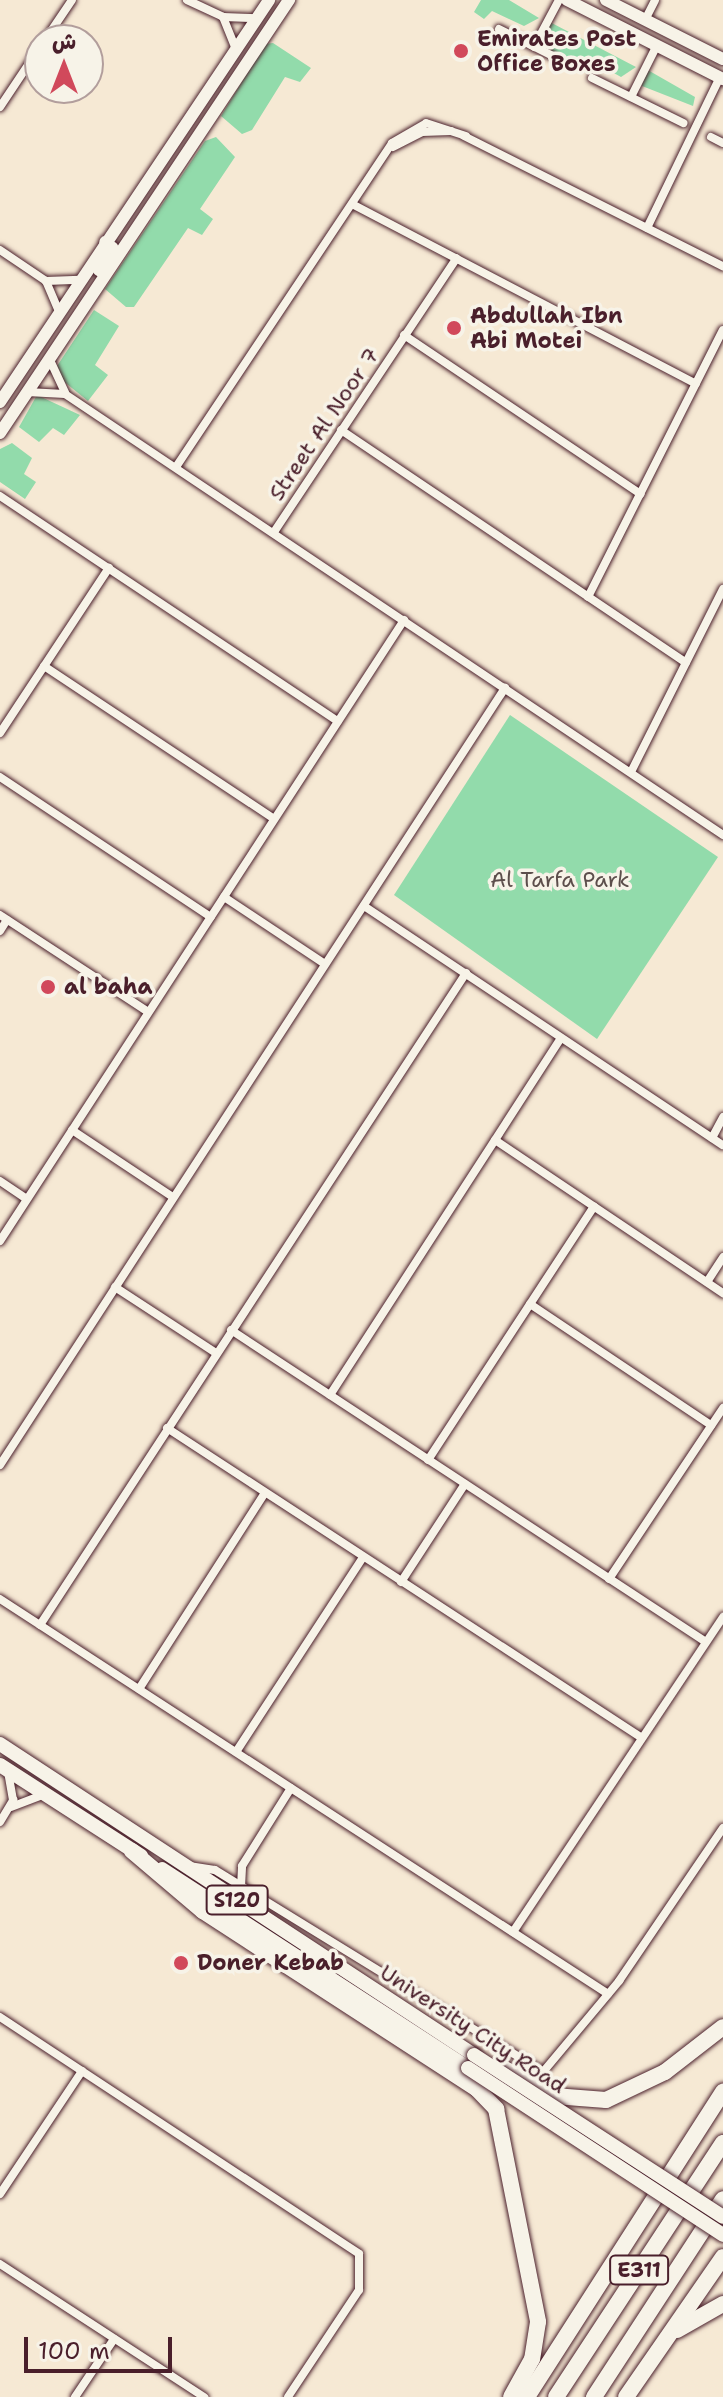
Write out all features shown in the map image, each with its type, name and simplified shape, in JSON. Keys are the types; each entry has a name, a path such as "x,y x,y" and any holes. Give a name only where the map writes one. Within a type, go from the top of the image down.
{"highway":[{"path":"132,1851 203,1911 477,2089 496,2109 538,2322 532,2359 511,2397"},
{"path":"471,2062 554,2096 598,2101 665,2072 723,2027"},
{"path":"527,2397 723,2092"},
{"name":"E311","path":"556,2397 723,2143"},
{"name":"E311","path":"594,2397 723,2199"},
{"path":"626,2397 723,2257"},
{"path":"669,2336 723,2304"}],"main road":[{"path":"0,402 269,0"},
{"path":"0,433 289,0"},
{"path":"567,0 721,78"},
{"path":"606,0 723,61"},
{"path":"693,63 697,56 723,61"},
{"path":"93,293 112,248 105,242"},
{"name":"University City Road","path":"0,1744 184,1866 723,2235"},
{"name":"University City Road","path":"3,1767 132,1851 723,2217"}],"street":[{"path":"56,24 72,0"},
{"path":"187,0 223,17 257,18"},
{"path":"534,47 559,0"},
{"path":"645,20 655,0"},
{"path":"223,17 236,49"},
{"path":"499,29 553,56"},
{"path":"631,97 657,45"},
{"path":"0,107 24,71"},
{"path":"592,78 683,123"},
{"path":"647,228 721,78"},
{"path":"176,467 384,156 399,136 426,123 466,136 723,266"},
{"path":"711,137 723,143"},
{"path":"352,204 696,384"},
{"path":"0,250 46,281 59,312"},
{"name":"Street Al Noor 7","path":"274,532 457,258"},
{"path":"46,281 80,280"},
{"path":"588,597 723,330"},
{"path":"404,335 641,494"},
{"path":"49,358 65,394"},
{"path":"27,392 65,394 723,835"},
{"path":"341,430 686,663"},
{"path":"0,496 338,721"},
{"path":"0,733 109,568"},
{"path":"631,772 723,589"},
{"path":"0,1241 404,620"},
{"path":"44,666 274,819"},
{"path":"0,1465 505,688"},
{"path":"0,777 211,917"},
{"path":"224,897 325,964"},
{"path":"364,906 723,1145"},
{"path":"0,931 4,917 148,1012"},
{"path":"40,1625 466,973"},
{"path":"330,1395 561,1038"},
{"path":"712,1138 723,1117"},
{"path":"72,1130 173,1197"},
{"path":"495,1140 723,1293"},
{"path":"0,1181 27,1199"},
{"path":"428,1460 594,1206"},
{"path":"707,1282 723,1257"},
{"path":"115,1287 216,1353"},
{"path":"530,1304 711,1425"},
{"path":"231,1330 706,1642"},
{"path":"609,1579 723,1408"},
{"path":"167,1428 642,1738"},
{"path":"401,1582 465,1484"},
{"path":"139,1689 265,1493"},
{"path":"236,1752 363,1557"},
{"path":"0,1599 608,1994"},
{"path":"513,1932 723,1617"},
{"path":"3,1767 10,1807"},
{"path":"241,1887 242,1866 291,1788"},
{"path":"0,1822 10,1807 47,1795"},
{"path":"184,1866 222,1874 537,2072 557,2065 723,1828"},
{"path":"222,1874 242,1866"},
{"path":"0,2017 359,2254 359,2290 288,2397"},
{"path":"0,2194 82,2071"},
{"path":"0,2264 204,2397"},
{"path":"75,2397 114,2339"}],"green space":[{"path":"481,0 509,0 539,18 524,26 492,11 484,19 474,12"},
{"path":"546,20 636,67 621,77 594,62 585,73 552,54"},
{"path":"273,43 311,68 300,82 285,77 252,130 242,134 221,116 265,44"},
{"path":"646,69 695,97 693,106 642,86 637,76"},
{"path":"216,137 235,157 200,209 213,219 202,235 188,228 134,307 126,307 105,289 205,141"},
{"path":"94,310 119,326 95,365 108,375 88,401 62,380 57,366"},
{"path":"37,395 80,415 64,435 53,428 39,442 19,427"},
{"path":"12,443 32,458 24,474 36,482 25,499 0,482 0,449"},
{"name":"Al Tarfa Park","path":"510,715 718,857 597,1039 394,895"}],"place":[{"name":"Emirates Post Office Boxes","path":"461,51"},
{"name":"Abdullah Ibn Abi Motei","path":"454,328"},
{"name":"al baha","path":"48,987"},
{"name":"Doner Kebab","path":"181,1963"}]}
